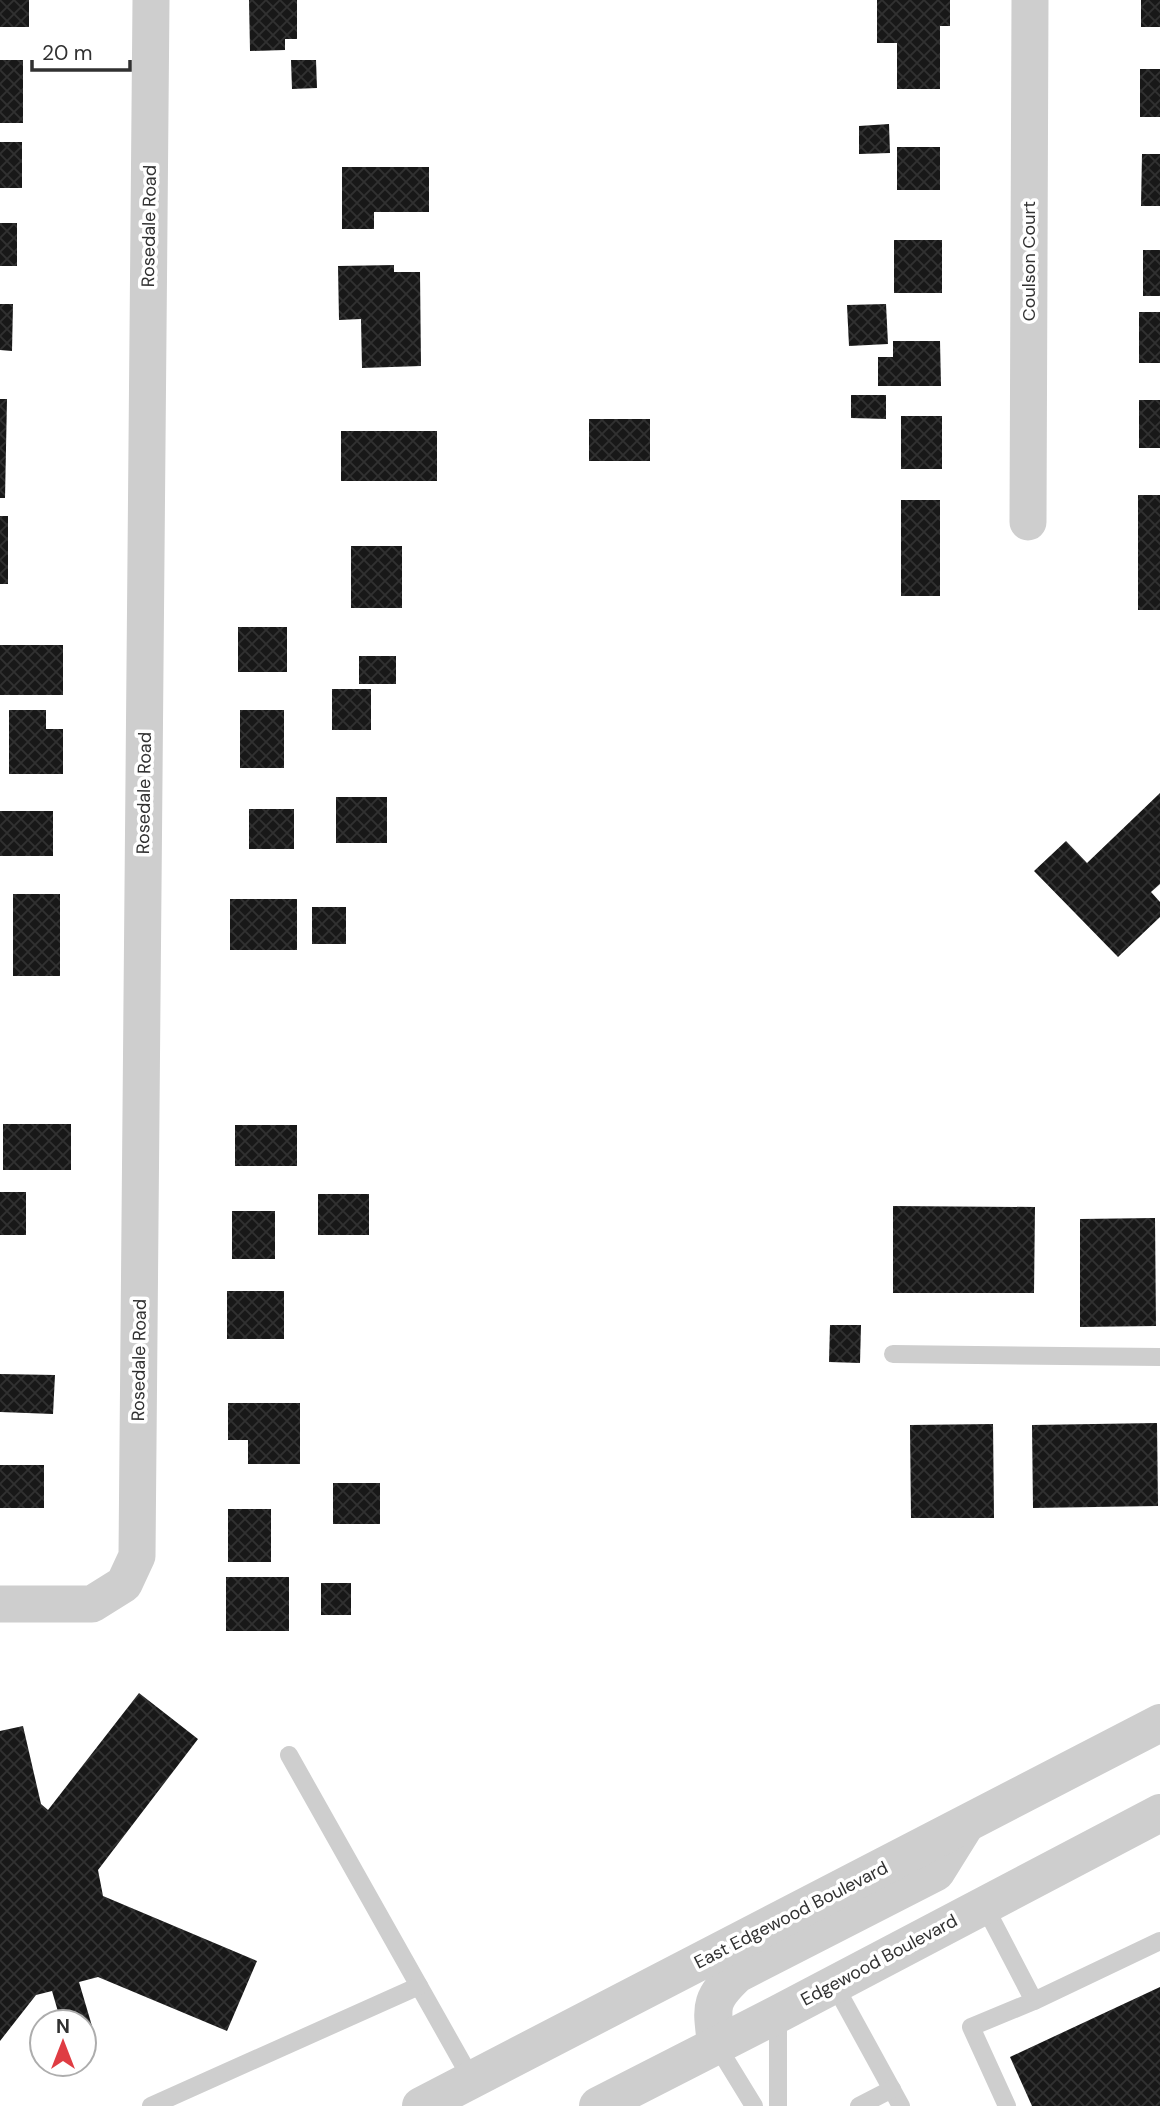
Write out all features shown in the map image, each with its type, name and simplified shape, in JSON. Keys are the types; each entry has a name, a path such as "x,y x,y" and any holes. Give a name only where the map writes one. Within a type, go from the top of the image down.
{"street":[{"name":"Rosedale Road","path":"0,1604 92,1604 124,1584 137,1556 151,0"},
{"name":"Coulson Court","path":"1028,522 1030,0"},
{"name":"East Edgewood Boulevard","path":"421,2106 477,2093 965,1825 1160,1723"},
{"name":"Edgewood Boulevard","path":"598,2106 1160,1813"},
{"path":"716,2044 712,2011 719,1991 737,1975 936,1872 965,1825"}],"lane":[{"path":"893,1354 1160,1357"},
{"path":"289,1755 477,2093"},
{"path":"984,1905 1034,2001"},
{"path":"1007,2106 971,2027 1034,2001 1160,1941"},
{"path":"834,1984 901,2106"},
{"path":"151,2106 419,1986"},
{"path":"778,2014 778,2106"},
{"path":"716,2044 754,2106"},
{"path":"859,2106 892,2090"}],"building":[{"path":"0,0 29,0 29,27 0,27"},
{"path":"249,0 297,0 297,39 285,39 285,50 250,51"},
{"path":"877,0 950,0 950,26 940,26 940,89 897,89 897,43 877,43"},
{"path":"1141,0 1160,0 1160,27 1141,27"},
{"path":"0,60 23,60 23,123 0,123"},
{"path":"291,60 316,60 317,88 292,89"},
{"path":"1140,69 1160,69 1160,117 1140,117"},
{"path":"889,124 890,153 859,154 859,126"},
{"path":"0,142 22,142 22,188 0,188"},
{"path":"897,147 940,147 940,190 897,190"},
{"path":"1142,154 1160,154 1160,206 1141,206"},
{"path":"342,167 429,167 429,212 374,212 374,229 342,229"},
{"path":"0,223 17,223 17,266 0,266"},
{"path":"894,240 942,240 942,293 894,293"},
{"path":"1143,250 1160,250 1160,296 1143,296"},
{"path":"394,265 394,272 420,272 421,366 362,368 361,319 339,320 338,266"},
{"path":"0,304 13,304 12,351 0,350"},
{"path":"886,304 888,344 849,346 847,305"},
{"path":"1139,312 1160,312 1160,363 1139,363"},
{"path":"893,341 940,341 941,386 878,386 878,357 893,357"},
{"path":"851,395 886,395 886,419 851,418"},
{"path":"0,399 7,399 5,498 0,498"},
{"path":"1139,400 1160,400 1160,448 1139,448"},
{"path":"901,416 942,416 942,469 901,469"},
{"path":"589,419 650,419 650,461 589,461"},
{"path":"341,431 437,431 437,481 341,481"},
{"path":"1138,495 1160,495 1160,610 1138,610"},
{"path":"901,500 940,500 940,596 901,596"},
{"path":"0,516 8,516 8,584 0,584"},
{"path":"351,546 402,546 402,608 351,608"},
{"path":"238,627 287,627 287,672 238,672"},
{"path":"0,645 63,645 63,695 0,695"},
{"path":"359,656 396,656 396,684 359,684"},
{"path":"332,689 371,689 371,730 332,730"},
{"path":"9,710 46,710 46,729 63,729 63,774 9,774"},
{"path":"240,710 284,710 284,768 240,768"},
{"path":"1160,793 1160,884 1151,892 1160,902 1160,917 1118,957 1034,871 1066,841 1087,863"},
{"path":"336,797 387,797 387,843 336,843"},
{"path":"249,809 294,809 294,849 249,849"},
{"path":"0,811 53,811 53,856 0,856"},
{"path":"13,894 60,894 60,976 13,976"},
{"path":"230,899 297,899 297,950 230,950"},
{"path":"312,907 346,907 346,944 312,944"},
{"path":"3,1124 71,1124 71,1170 3,1170"},
{"path":"235,1125 297,1125 297,1166 235,1166"},
{"path":"0,1192 26,1192 26,1235 0,1235"},
{"path":"318,1194 369,1194 369,1235 318,1235"},
{"path":"893,1206 1035,1207 1034,1293 893,1293"},
{"path":"232,1211 275,1211 275,1259 232,1259"},
{"path":"1155,1218 1156,1326 1080,1327 1080,1219"},
{"path":"227,1291 284,1291 284,1339 227,1339"},
{"path":"830,1325 861,1325 860,1363 829,1362"},
{"path":"0,1374 55,1375 53,1414 0,1412"},
{"path":"228,1403 300,1403 300,1464 248,1464 248,1440 228,1440"},
{"path":"1157,1423 1158,1506 1033,1508 1032,1425"},
{"path":"993,1424 994,1518 911,1518 910,1425"},
{"path":"0,1465 44,1465 44,1508 0,1508"},
{"path":"333,1483 380,1483 380,1524 333,1524"},
{"path":"228,1509 271,1509 271,1562 228,1562"},
{"path":"226,1577 289,1577 289,1631 226,1631"},
{"path":"321,1583 351,1583 351,1615 321,1615"},
{"path":"139,1693 198,1739 98,1870 103,1896 257,1961 227,2031 98,1977 79,1982 87,2008 57,2008 52,1991 36,1995 0,2041 0,1731 23,1726 41,1804 48,1810"},
{"path":"1160,1987 1160,2106 1032,2106 1010,2057"}]}
